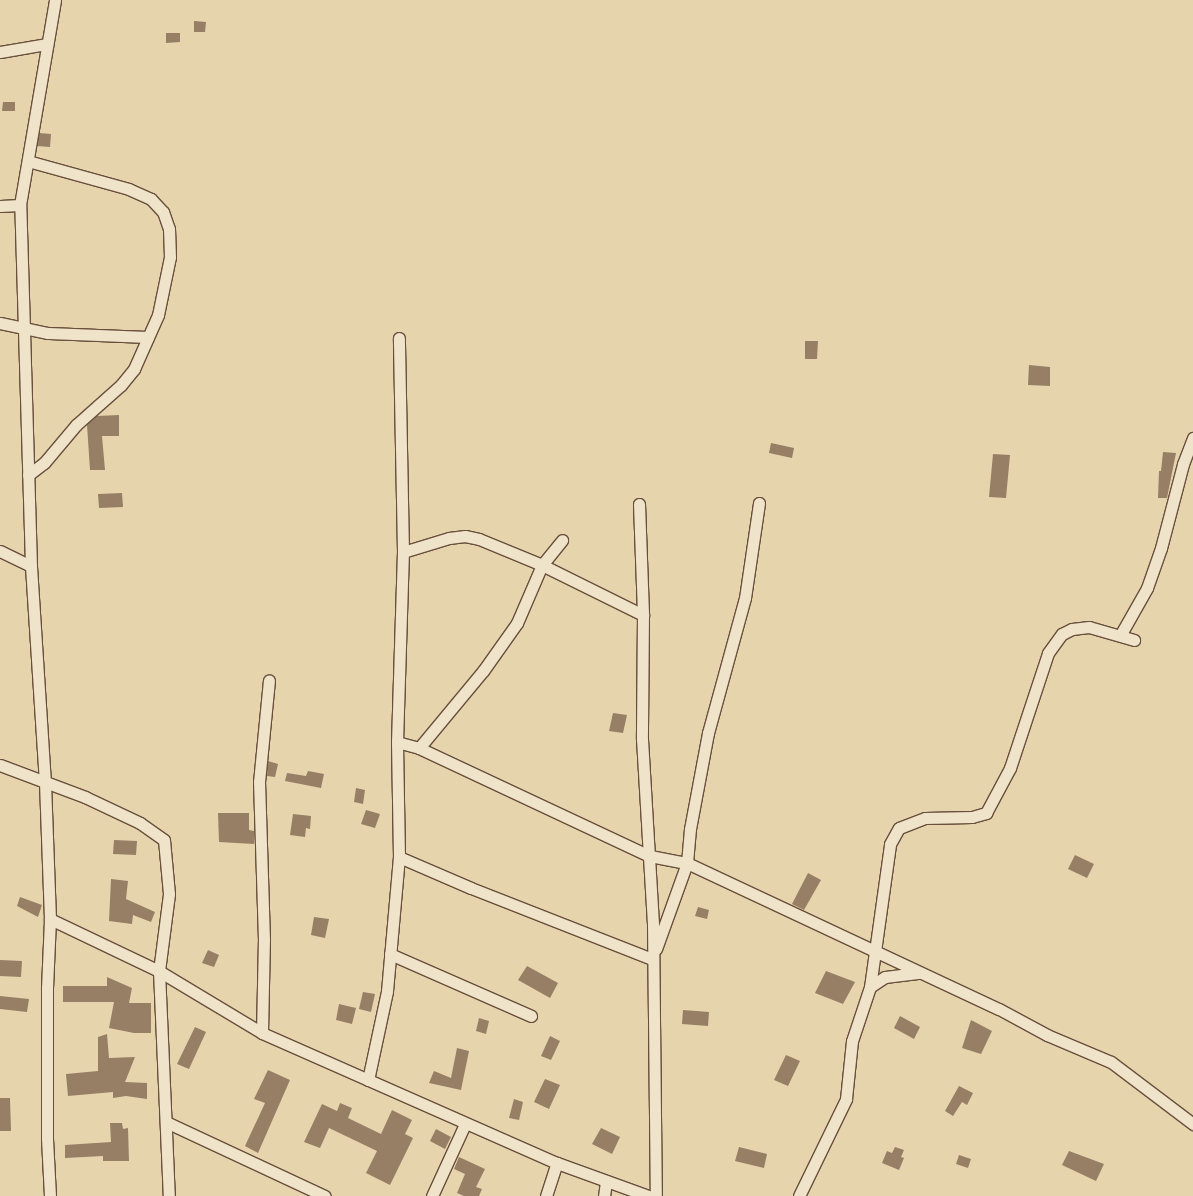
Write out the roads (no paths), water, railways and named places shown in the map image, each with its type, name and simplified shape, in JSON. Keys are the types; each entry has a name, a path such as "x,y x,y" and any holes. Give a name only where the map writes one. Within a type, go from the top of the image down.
{"street":[{"path":"50,1196 47,1138 47,988 50,919 45,783 31,566 20,205 55,0"},
{"path":"0,52 47,44"},
{"path":"28,161 129,189 151,199 163,212 169,229 170,257 158,315 134,369 121,385 76,425 44,463 28,475"},
{"path":"0,206 20,205"},
{"path":"0,323 23,329 70,335 148,337"},
{"path":"368,1080 387,991 399,857 397,742 403,552 399,338"},
{"path":"1121,634 1147,588 1193,438"},
{"path":"652,959 686,863 690,829 708,733 745,598 759,503"},
{"path":"639,504 643,615 642,740 650,856 653,1068 657,1123 656,1196"},
{"path":"403,552 465,536 542,565 643,615"},
{"path":"419,748 483,671 517,623 542,565 562,540"},
{"path":"0,551 31,566"},
{"path":"799,1196 846,1099 852,1041 870,986 890,844 899,828 926,818 972,817 986,813 1010,768 1048,653 1055,642 1072,629 1089,626 1121,634 1134,640"},
{"path":"262,1033 264,940 259,782 269,680"},
{"path":"397,742 419,748 650,856 686,863 922,972 999,1009 1047,1035 1111,1062 1193,1124"},
{"path":"0,765 85,797 140,823 164,840 169,894 159,971 169,1196"},
{"path":"399,857 471,888 652,959"},
{"path":"50,919 159,971 262,1033 557,1163 648,1196"},
{"path":"390,954 530,1016"},
{"path":"870,986 885,977 922,972"},
{"path":"166,1122 325,1196"},
{"path":"432,1196 466,1124"},
{"path":"546,1196 557,1163"},
{"path":"604,1196 606,1181"}]}
